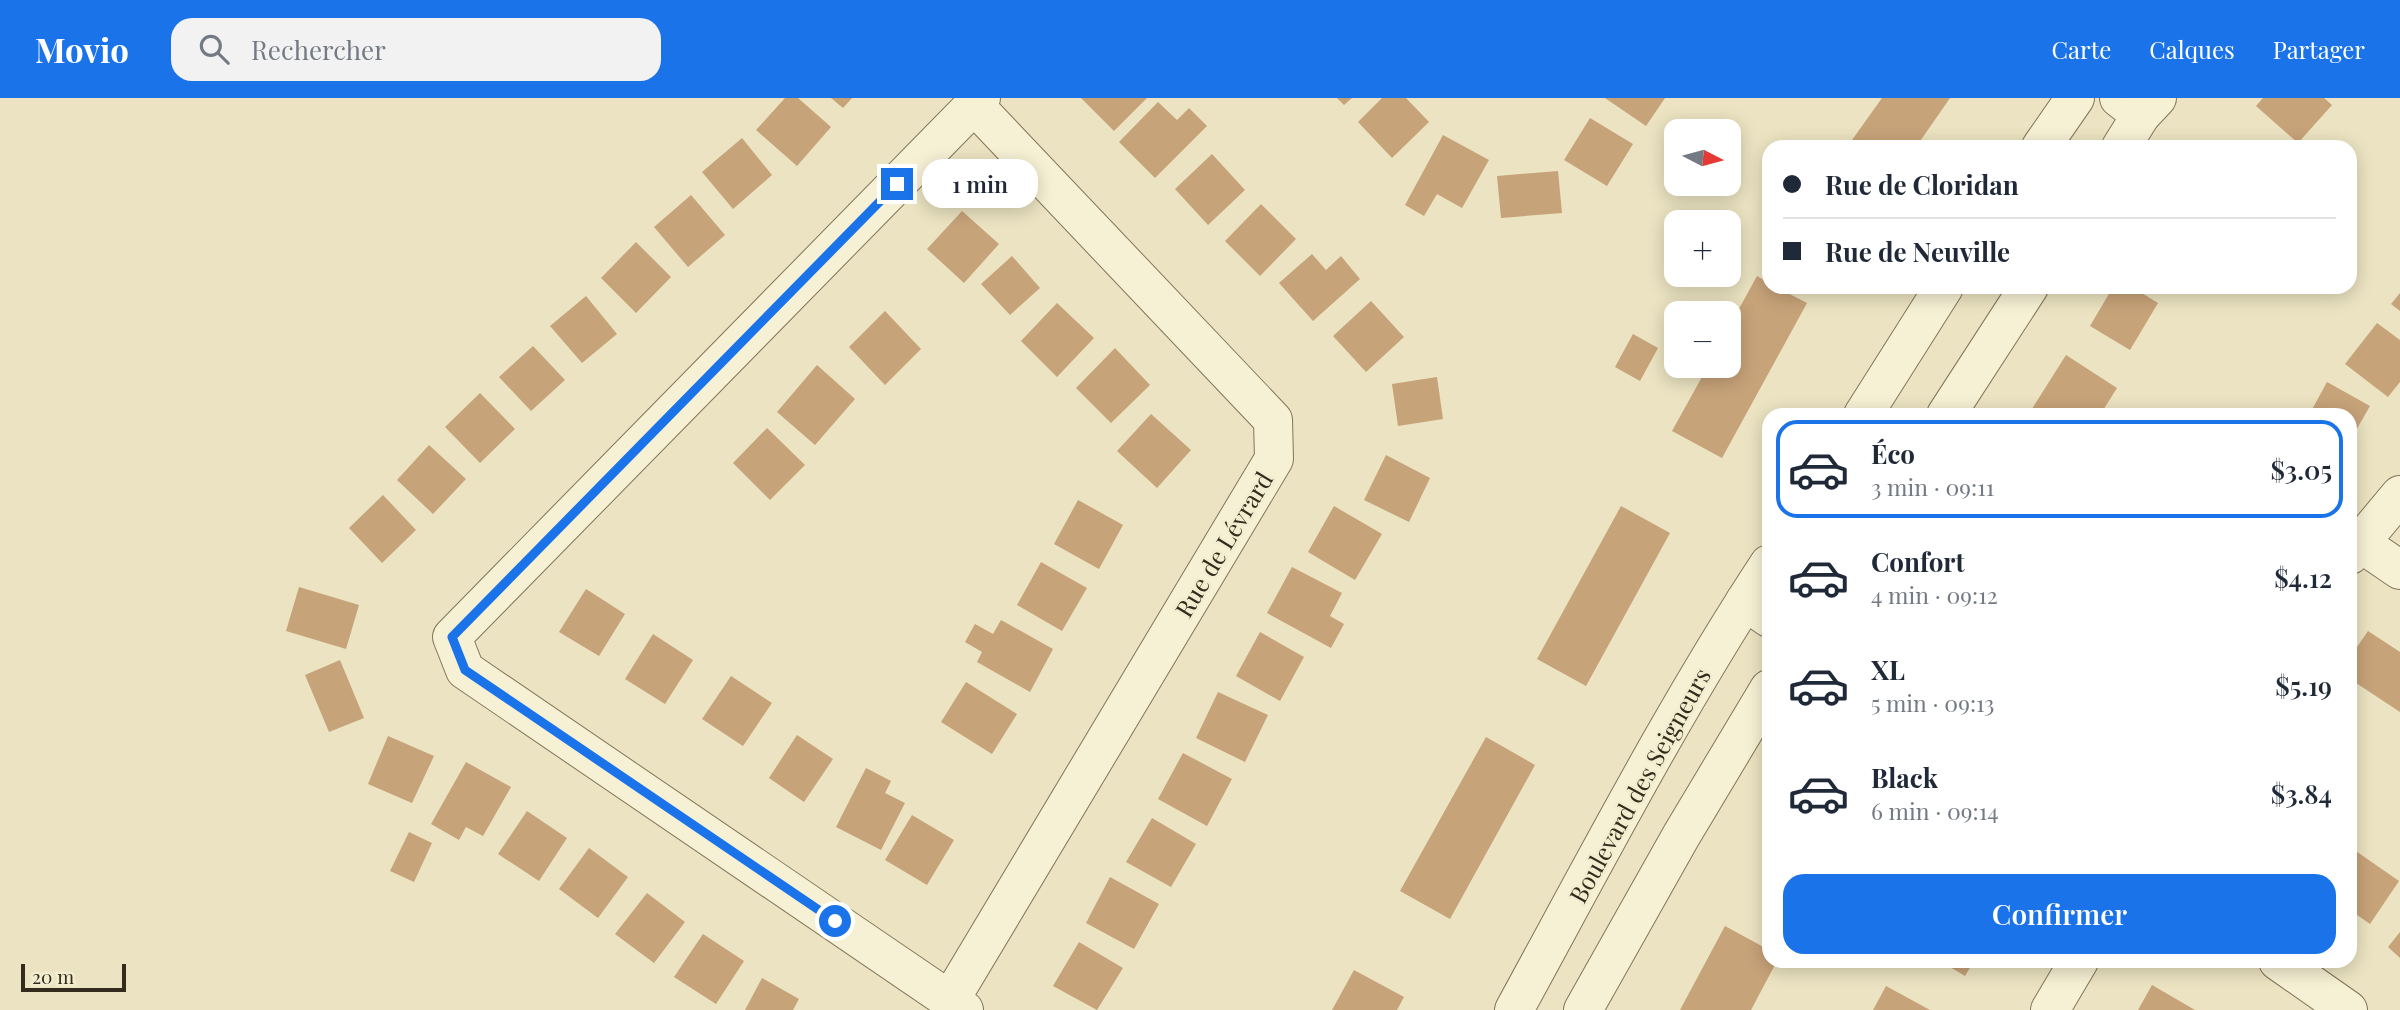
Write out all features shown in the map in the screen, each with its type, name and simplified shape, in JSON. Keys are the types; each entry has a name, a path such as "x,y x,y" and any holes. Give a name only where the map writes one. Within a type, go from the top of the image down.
{"street":[{"path":"2046,140 2076,98"},
{"path":"957,1005 465,670 452,637 978,102"},
{"name":"Rue de Lévrard","path":"957,1005 1274,459 1273,420 978,102"},
{"path":"2124,140 2139,104"},
{"path":"1867,408 1940,294"},
{"path":"1951,408 2024,294"},
{"path":"2357,547 2400,495"},
{"path":"2357,550 2400,570"},
{"name":"Boulevard des Seigneurs","path":"1514,1010 1642,774 1757,609 1762,590"},
{"path":"1583,1010 1681,836 1762,701"},
{"path":"2050,1010 2075,968"},
{"path":"2288,968 2348,1010"}],"building":[{"path":"785,98 798,98 831,127 797,166 756,130"},
{"path":"831,98 852,98 843,108"},
{"path":"1081,98 1147,98 1114,131"},
{"path":"1337,98 1352,98 1344,105"},
{"path":"1382,98 1406,98 1429,122 1392,158 1358,122"},
{"path":"1605,98 1665,98 1646,126"},
{"path":"1882,98 1950,98 1921,140 1852,140"},
{"path":"2263,98 2324,98 2332,105 2301,140 2295,140 2256,106"},
{"path":"1158,102 1177,120 1189,108 1207,126 1155,178 1119,142"},
{"path":"1590,118 1633,144 1607,186 1564,160"},
{"path":"1443,135 1489,160 1462,208 1437,194 1424,216 1405,205"},
{"path":"742,138 772,175 733,209 702,172"},
{"path":"1212,154 1245,190 1208,225 1175,189"},
{"path":"1558,171 1562,213 1501,218 1497,176"},
{"path":"691,195 725,235 688,267 654,227"},
{"path":"1261,204 1296,239 1260,276 1225,241"},
{"path":"962,211 999,244 964,283 927,249"},
{"path":"636,242 671,277 636,313 601,278"},
{"path":"1312,254 1326,270 1341,256 1360,279 1313,321 1279,283"},
{"path":"1012,256 1040,288 1010,315 981,284"},
{"path":"1757,276 1762,279 1762,294 1790,294 1807,303 1722,458 1672,431 1701,378 1741,378 1741,305"},
{"path":"2400,293 2400,311 2391,304"},
{"path":"2109,294 2143,294 2158,303 2130,350 2090,326"},
{"path":"586,296 617,334 582,363 550,326"},
{"path":"1371,301 1404,337 1366,372 1333,336"},
{"path":"1057,303 1094,338 1057,377 1021,341"},
{"path":"885,311 921,349 885,385 849,347"},
{"path":"2377,323 2400,340 2400,382 2388,397 2345,364"},
{"path":"1633,334 1658,348 1640,381 1615,367"},
{"path":"533,346 565,380 531,411 499,377"},
{"path":"1115,348 1150,385 1111,423 1076,388"},
{"path":"2066,355 2117,388 2104,408 2032,408"},
{"path":"817,365 855,399 815,445 777,412"},
{"path":"1437,377 1443,419 1398,426 1392,384"},
{"path":"2327,382 2370,406 2357,429 2357,408 2313,408"},
{"path":"480,393 515,429 480,463 445,427"},
{"path":"1151,414 1191,450 1157,488 1117,451"},
{"path":"767,428 805,465 770,500 733,463"},
{"path":"429,445 466,479 433,514 397,480"},
{"path":"1386,455 1430,478 1409,522 1364,500"},
{"path":"383,495 416,530 382,563 349,528"},
{"path":"1078,500 1123,525 1099,569 1054,544"},
{"path":"1334,506 1382,534 1355,580 1308,552"},
{"path":"1621,506 1670,533 1586,686 1537,659"},
{"path":"1041,562 1087,588 1062,631 1017,605"},
{"path":"1292,567 1342,593 1330,616 1344,624 1331,648 1267,613"},
{"path":"299,587 359,605 346,649 286,631"},
{"path":"586,589 625,614 599,656 559,632"},
{"path":"1001,620 1053,649 1030,692 977,662 982,652 965,642 975,624 993,634"},
{"path":"2368,631 2400,652 2400,712 2357,684 2357,647"},
{"path":"1260,632 1304,657 1280,701 1236,676"},
{"path":"653,634 693,660 665,704 625,679"},
{"path":"340,660 364,718 329,732 305,675"},
{"path":"731,676 772,703 743,746 702,719"},
{"path":"966,682 1017,714 992,754 941,722"},
{"path":"1218,692 1268,715 1245,762 1196,738"},
{"path":"797,735 833,759 804,802 769,778"},
{"path":"388,736 434,756 412,803 368,784"},
{"path":"1486,737 1535,765 1450,919 1400,891"},
{"path":"1183,753 1232,779 1207,826 1158,799"},
{"path":"466,762 511,787 483,836 466,827 459,840 431,824"},
{"path":"866,768 891,781 885,793 905,803 881,850 836,827"},
{"path":"527,811 567,838 539,881 498,854"},
{"path":"912,815 954,840 927,885 885,860"},
{"path":"1152,818 1196,844 1171,887 1126,862"},
{"path":"409,832 432,843 414,882 390,871"},
{"path":"589,848 628,877 598,918 559,889"},
{"path":"2357,852 2399,881 2370,924 2357,915"},
{"path":"1110,877 1159,904 1134,949 1086,923"},
{"path":"647,893 685,922 654,963 615,934"},
{"path":"1725,926 1762,946 1762,968 1773,968 1751,1010 1680,1010"},
{"path":"2400,932 2400,958 2388,947"},
{"path":"703,934 744,961 716,1004 674,977"},
{"path":"1079,942 1123,968 1097,1010 1053,986"},
{"path":"1952,968 1970,968 1965,976"},
{"path":"1354,970 1404,997 1397,1010 1332,1010"},
{"path":"762,978 799,999 793,1010 745,1010"},
{"path":"2152,985 2195,1010 2138,1010"},
{"path":"1886,986 1930,1010 1873,1010"}],"route":[{"path":"835,921 465,670 452,637 897,184"}]}
